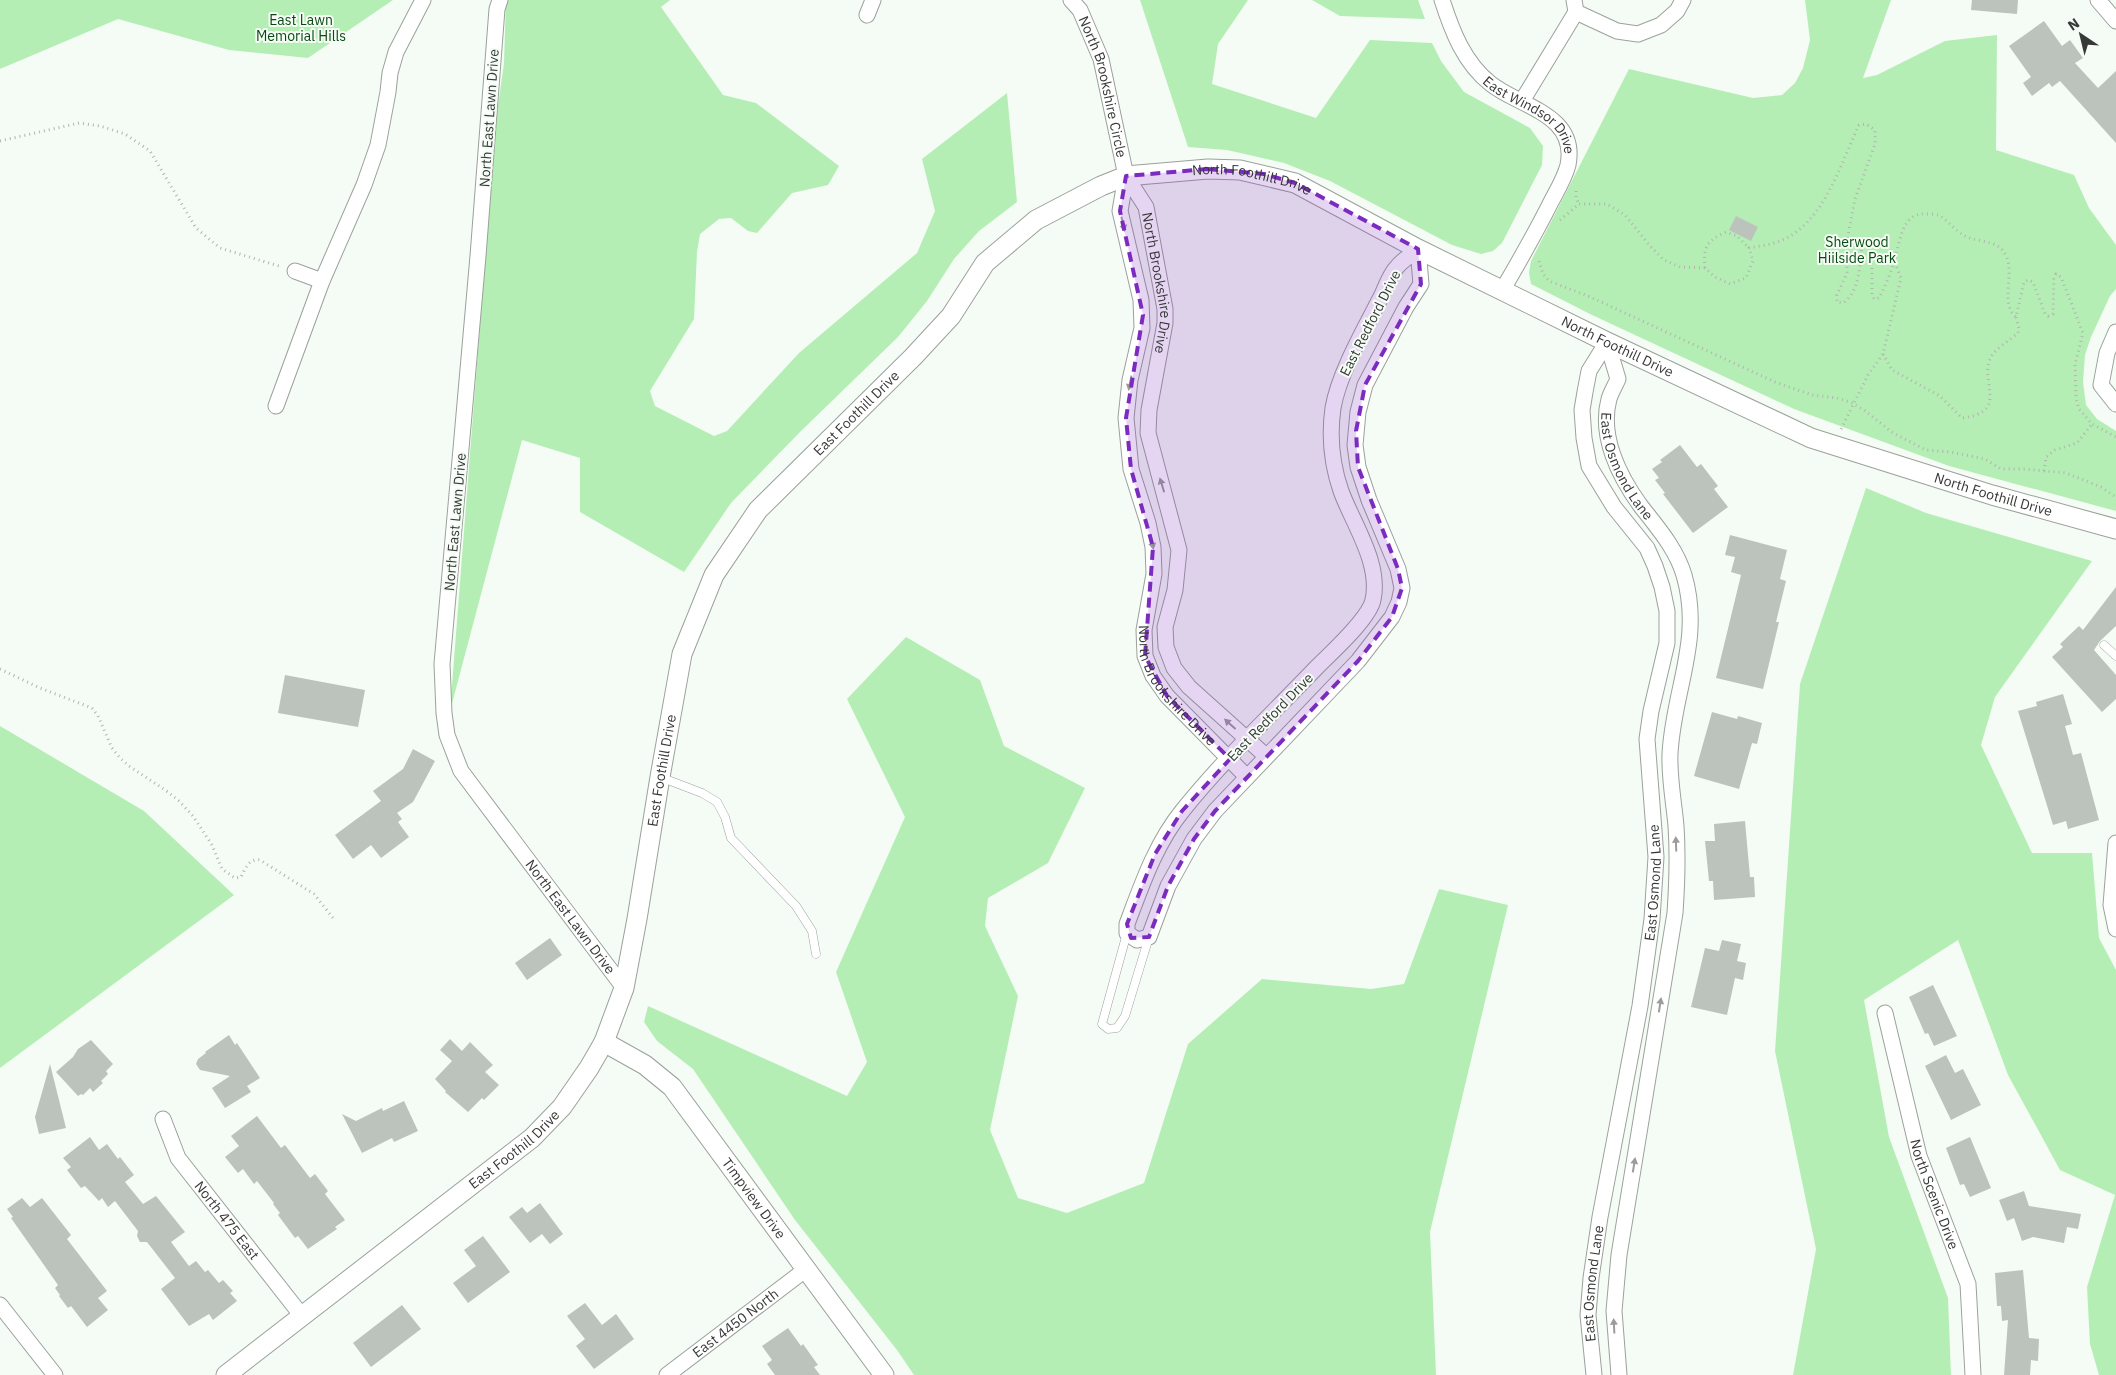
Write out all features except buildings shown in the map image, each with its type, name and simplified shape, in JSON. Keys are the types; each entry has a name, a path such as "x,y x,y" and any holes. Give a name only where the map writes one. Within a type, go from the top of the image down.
{"street":[{"path":"276,406 322,281 364,185 378,145 390,73 396,52 424,0"},
{"name":"North East Lawn Drive","path":"500,0 497,8 478,256 442,664 444,713 447,735 461,771 624,988"},
{"path":"867,15 873,0"},
{"name":"North Brookshire Circle","path":"1071,0 1080,10 1101,58 1126,176"},
{"name":"East Windsor Drive","path":"1442,0 1459,45 1472,64 1491,84 1547,115 1556,122 1567,143 1568,159 1565,174 1532,241 1503,289"},
{"path":"1522,101 1575,6 1617,31 1638,34 1661,25 1677,12 1683,0"},
{"path":"2098,0 2116,21"},
{"name":"North Foothill Drive","path":"1126,176 1208,168 1264,174 1295,183 1418,249 1503,289 1607,342 1811,438 1992,495 2116,529"},
{"name":"East Foothill Drive","path":"226,1375 477,1182 547,1124 577,1086 604,1042 624,988 682,654 714,575 758,510 913,357 951,316 985,262 1036,220 1101,186 1126,176"},
{"name":"North Brookshire Drive","path":"1126,176 1146,207 1165,309 1165,323 1148,410 1148,433 1178,550 1175,590 1165,627 1166,647 1174,668 1189,687 1266,756"},
{"name":"North Brookshire Drive","path":"1126,176 1120,211 1141,300 1142,315 1142,328 1129,387 1126,418 1131,469 1148,523 1153,547 1154,565 1152,590 1144,630 1145,656 1153,676 1167,696 1247,777"},
{"name":"East Redford Drive","path":"1127,933 1127,924 1155,854 1182,811 1368,612 1374,590 1368,558 1360,531 1342,492 1334,466 1333,410 1337,391 1348,366 1396,267 1418,249"},
{"name":"East Redford Drive","path":"1149,937 1168,886 1194,839 1215,810 1358,661 1392,617 1399,602 1402,588 1398,569 1368,500 1358,467 1355,445 1358,412 1365,385 1398,322 1421,284 1418,249"},
{"path":"295,271 322,281"},
{"path":"2116,332 2107,353 2101,385 2116,404"},
{"name":"East Osmond Lane","path":"1594,1375 1588,1315 1591,1278 1600,1217 1640,1006 1652,919 1656,857 1649,786 1647,739 1651,711 1667,643 1667,611 1662,587 1647,548 1614,507 1589,466 1582,410 1589,371 1607,342"},
{"name":"East Osmond Lane","path":"1607,342 1618,379 1608,400 1607,419 1611,451 1620,474 1665,537 1683,572 1688,590 1691,627 1690,648 1673,726 1670,756 1678,870 1675,913 1619,1255 1614,1311 1619,1375"},
{"path":"1583,418 1607,419"},
{"path":"1649,786 1672,786"},
{"path":"2116,842 2110,904 2116,929"},
{"path":"1127,933 1137,940 1149,937"},
{"name":"North Scenic Drive","path":"1885,1013 1918,1156 1968,1284 1973,1375"},
{"name":"Timpview Drive","path":"604,1042 645,1064 672,1087 884,1375"},
{"name":"North 475 East","path":"163,1119 178,1158 302,1316"},
{"name":"East 4450 North","path":"667,1375 805,1270"},
{"path":"0,1305 54,1375"}],"lane":[{"path":"2104,645 2116,656"},
{"path":"660,777 702,793 717,802 725,817 731,838 796,906 812,931 816,954"},
{"path":"1127,933 1102,1024 1108,1029 1117,1028 1125,1016 1149,937"}],"path":[{"path":"0,141 47,128 78,123 100,126 125,134 150,151 196,228 220,248 295,271"},
{"path":"1749,248 1781,241 1803,226 1821,207 1859,125 1866,124 1875,130 1875,144 1855,199 1847,240 1847,273 1837,295 1837,302 1843,303 1848,300 1860,270 1862,246 1864,244 1869,246 1874,299 1879,298 1894,260 1900,236 1909,218 1920,214 1937,215 1967,237 1995,244 2002,249 2008,259 2010,277 2008,296 2012,313 2016,316 2020,328 2018,333 1991,356 1988,365 1990,402 1984,410 1970,417 1962,418 1940,396 1923,385 1892,370 1883,354"},
{"path":"1556,224 1579,204 1608,204 1625,215 1664,260 1680,267 1705,268 1715,277 1730,284 1746,278 1753,261 1749,248 1737,236 1726,232 1712,238 1706,247 1705,268"},
{"path":"1542,254 1539,262 1543,274 1549,281 1588,296 1775,382 1812,395 1838,398 1852,403 1893,433 1926,450 1951,452 1985,459 2001,469 2066,473 2101,487 2116,497"},
{"path":"1832,445 1852,403 1883,354 1900,278 1894,260"},
{"path":"2016,316 2022,287 2024,282 2028,280 2033,282 2045,314 2048,316 2052,314 2054,279 2056,274 2061,277 2083,333 2075,365 2076,398 2079,409 2092,424 2116,437"},
{"path":"2044,471 2046,457 2055,450 2077,443 2092,424"},
{"path":"0,669 40,688 92,708 98,716 112,748 120,758 168,792 193,816 227,875 234,878 241,877 246,866 252,860 260,860 314,894 333,918"}],"highlighted area":[{"path":"1208,169 1264,174 1295,183 1418,249 1421,284 1365,385 1356,431 1358,467 1398,569 1402,588 1392,617 1358,661 1215,811 1194,839 1168,886 1149,937 1131,938 1127,924 1155,854 1182,811 1230,759 1167,696 1145,656 1153,547 1131,469 1126,418 1143,315 1120,211 1126,176"}],"green space":[{"name":"East Lawn Memorial Hills","path":"0,0 393,0 308,58 229,50 118,19 0,69"},
{"path":"506,0 670,0 661,7 723,95 756,103 839,166 828,185 792,193 757,233 748,231 731,218 719,219 700,234 697,252 694,319 650,391 655,406 714,436 727,431 799,353 917,253 935,211 922,159 1007,93 1017,202 979,231 954,259 927,301 898,337 801,431 731,503 684,572 580,512 580,458 522,440 450,711 492,148 504,63"},
{"path":"1140,0 1248,0 1218,44 1212,84 1316,118 1370,40 1432,43 1441,61 1464,92 1530,128 1543,146 1542,165 1502,243 1493,251 1481,254 1452,245 1330,181 1284,163 1227,150 1188,147"},
{"path":"1312,0 1418,0 1425,19 1340,16"},
{"name":"Sherwood Hiilside Park","path":"1805,0 1891,0 1863,78 1877,75 1945,41 1997,35 1996,150 2074,175 2089,208 2116,245 2116,289 2110,296 2091,337 2085,355 2083,382 2086,405 2097,419 2116,431 2116,511 1949,466 1794,409 1592,315 1531,284 1529,273 1531,261 1629,69 1753,98 1782,95 1795,83 1803,68 1810,40"},
{"path":"1866,488 1926,513 2092,561 1995,697 1981,745 2032,853 2092,853 2099,938 2116,970 2116,1375 2099,1375 2090,1344 2087,1287 2115,1195 2060,1170 2008,1075 1958,940 1864,1000 1889,1137 1948,1298 1951,1375 1793,1375 1816,1249 1775,1051 1800,684"},
{"path":"906,637 980,680 1004,746 1085,788 1048,863 988,898 985,926 1018,996 990,1130 1018,1198 1067,1213 1144,1183 1188,1044 1262,979 1371,989 1404,984 1439,889 1508,905 1430,1232 1436,1375 914,1375 897,1350 795,1220 693,1069 657,1041 644,1022 648,1006 847,1096 867,1062 836,972 905,817 847,699"},
{"path":"0,726 144,811 234,895 0,1068"}]}
